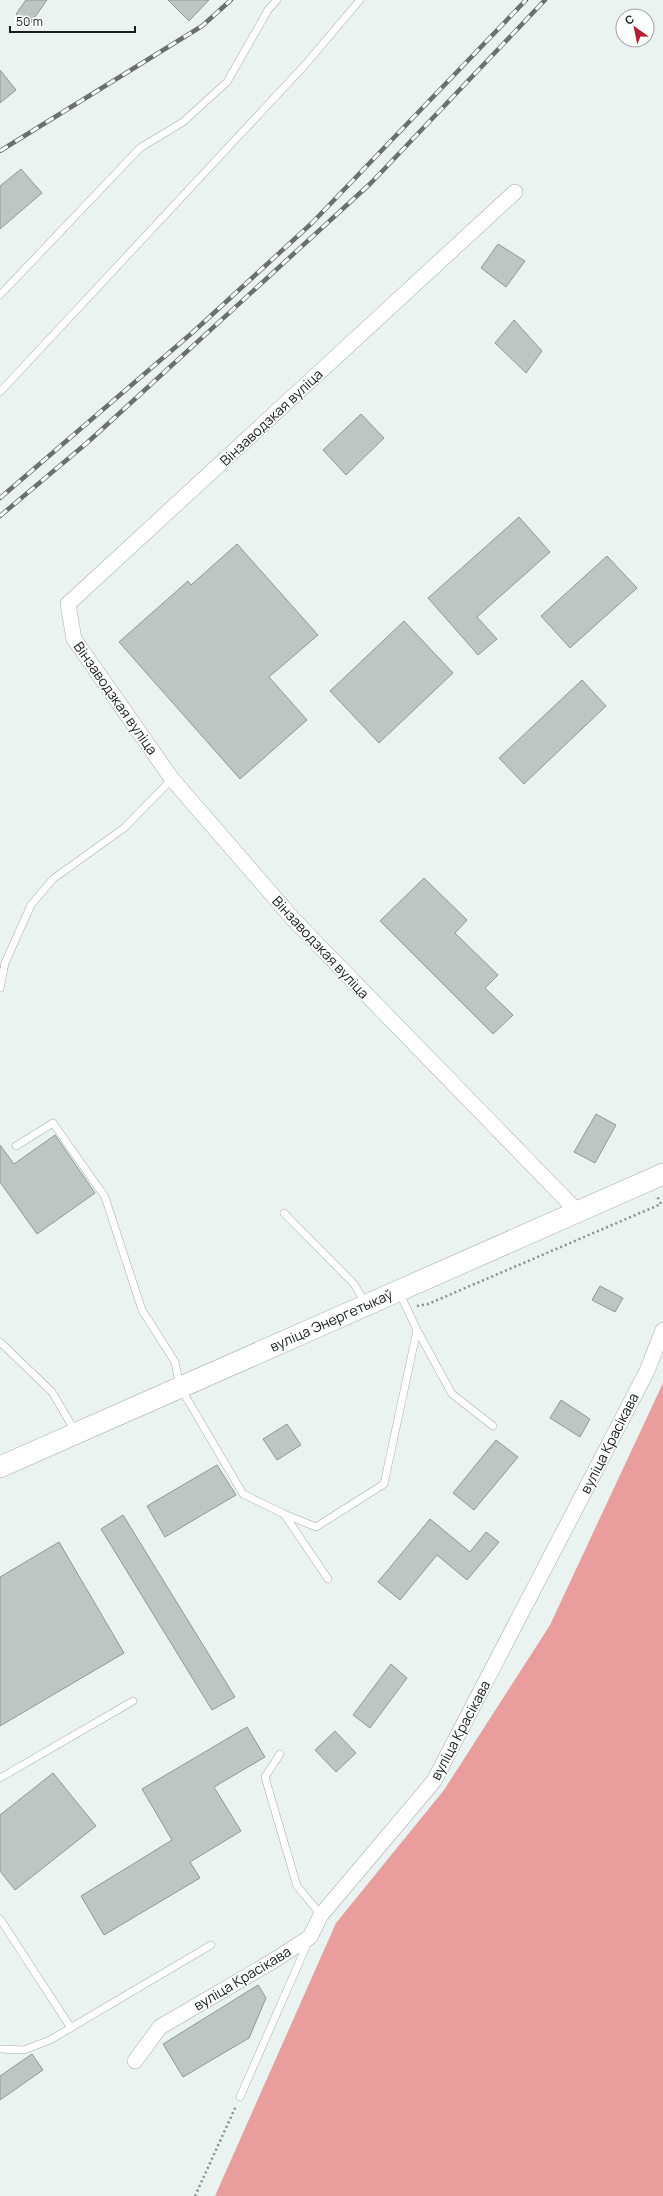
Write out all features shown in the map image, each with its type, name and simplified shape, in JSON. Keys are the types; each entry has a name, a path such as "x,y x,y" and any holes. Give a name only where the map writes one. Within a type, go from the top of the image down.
{"main road":[{"name":"вуліца Энергетыкаў","path":"0,1467 663,1174"}],"street":[{"name":"Вінзаводзкая вуліца","path":"515,192 68,604 74,639 172,779 294,920 577,1211"},
{"name":"вуліца Красікава","path":"135,2061 160,2028 273,1961 310,1937 321,1915 434,1781 647,1370 663,1330"}],"lane":[{"path":"0,296 140,148 183,122 227,82 268,10 277,0"},
{"path":"0,392 298,72 360,0"},
{"path":"0,988 5,963 31,905 53,879 124,828 172,779"},
{"path":"16,1146 53,1123 105,1197 142,1310 175,1362 180,1387 243,1494 284,1514 316,1526 384,1484 417,1330"},
{"path":"284,1213 354,1284 366,1304"},
{"path":"398,1290 417,1330 452,1394 493,1426"},
{"path":"0,1342 52,1392 76,1433"},
{"path":"284,1514 328,1579"},
{"path":"0,1778 133,1701"},
{"path":"280,1754 265,1777 297,1886 321,1915"},
{"path":"0,1918 71,2028"},
{"path":"240,2097 310,1937"},
{"path":"0,2049 24,2050 50,2040 211,1945"}],"path":[{"path":"196,2196 240,2097"}],"shaded area":[{"path":"663,1383 663,2196 215,2196 336,1923 444,1790 550,1625"}],"building":[{"path":"26,0 47,0 30,24 16,14"},
{"path":"168,0 209,0 189,21"},
{"path":"0,70 16,90 0,103"},
{"path":"21,169 42,193 0,229 0,186"},
{"path":"498,244 525,261 506,287 481,268"},
{"path":"514,320 542,351 526,373 495,343"},
{"path":"361,414 384,438 346,475 323,450"},
{"path":"519,517 550,552 477,617 497,639 478,655 428,598"},
{"path":"237,544 318,635 269,677 307,720 240,779 119,642 188,581 191,585"},
{"path":"607,556 637,588 570,648 541,616"},
{"path":"404,621 453,673 379,743 330,691"},
{"path":"582,680 606,706 524,784 499,758"},
{"path":"424,878 467,920 455,933 498,975 485,988 513,1015 493,1034 380,921"},
{"path":"596,1114 616,1125 595,1163 574,1152"},
{"path":"55,1135 95,1193 37,1234 0,1182 0,1145 14,1164"},
{"path":"600,1286 623,1298 615,1312 592,1300"},
{"path":"561,1400 590,1419 580,1437 550,1418"},
{"path":"287,1424 301,1445 277,1460 263,1439"},
{"path":"496,1440 518,1457 474,1510 453,1493"},
{"path":"217,1465 236,1495 165,1537 147,1506"},
{"path":"123,1515 235,1697 212,1710 101,1529"},
{"path":"430,1519 470,1552 486,1532 499,1542 467,1580 437,1555 400,1600 378,1582"},
{"path":"59,1542 124,1653 0,1726 0,1577"},
{"path":"391,1664 407,1678 370,1728 353,1715"},
{"path":"247,1727 265,1757 214,1787 241,1831 190,1862 200,1878 104,1935 81,1896 172,1840 142,1789"},
{"path":"335,1731 356,1753 336,1772 315,1750"},
{"path":"53,1773 96,1826 15,1890 0,1871 0,1815"},
{"path":"258,1985 266,1998 249,2038 183,2077 163,2044"},
{"path":"32,2054 43,2070 0,2100 0,2076"}],"railway":[{"path":"0,151 202,26 231,0"},
{"path":"0,498 192,333 312,223 526,0"},
{"path":"0,516 88,442 371,183 545,0"}]}
